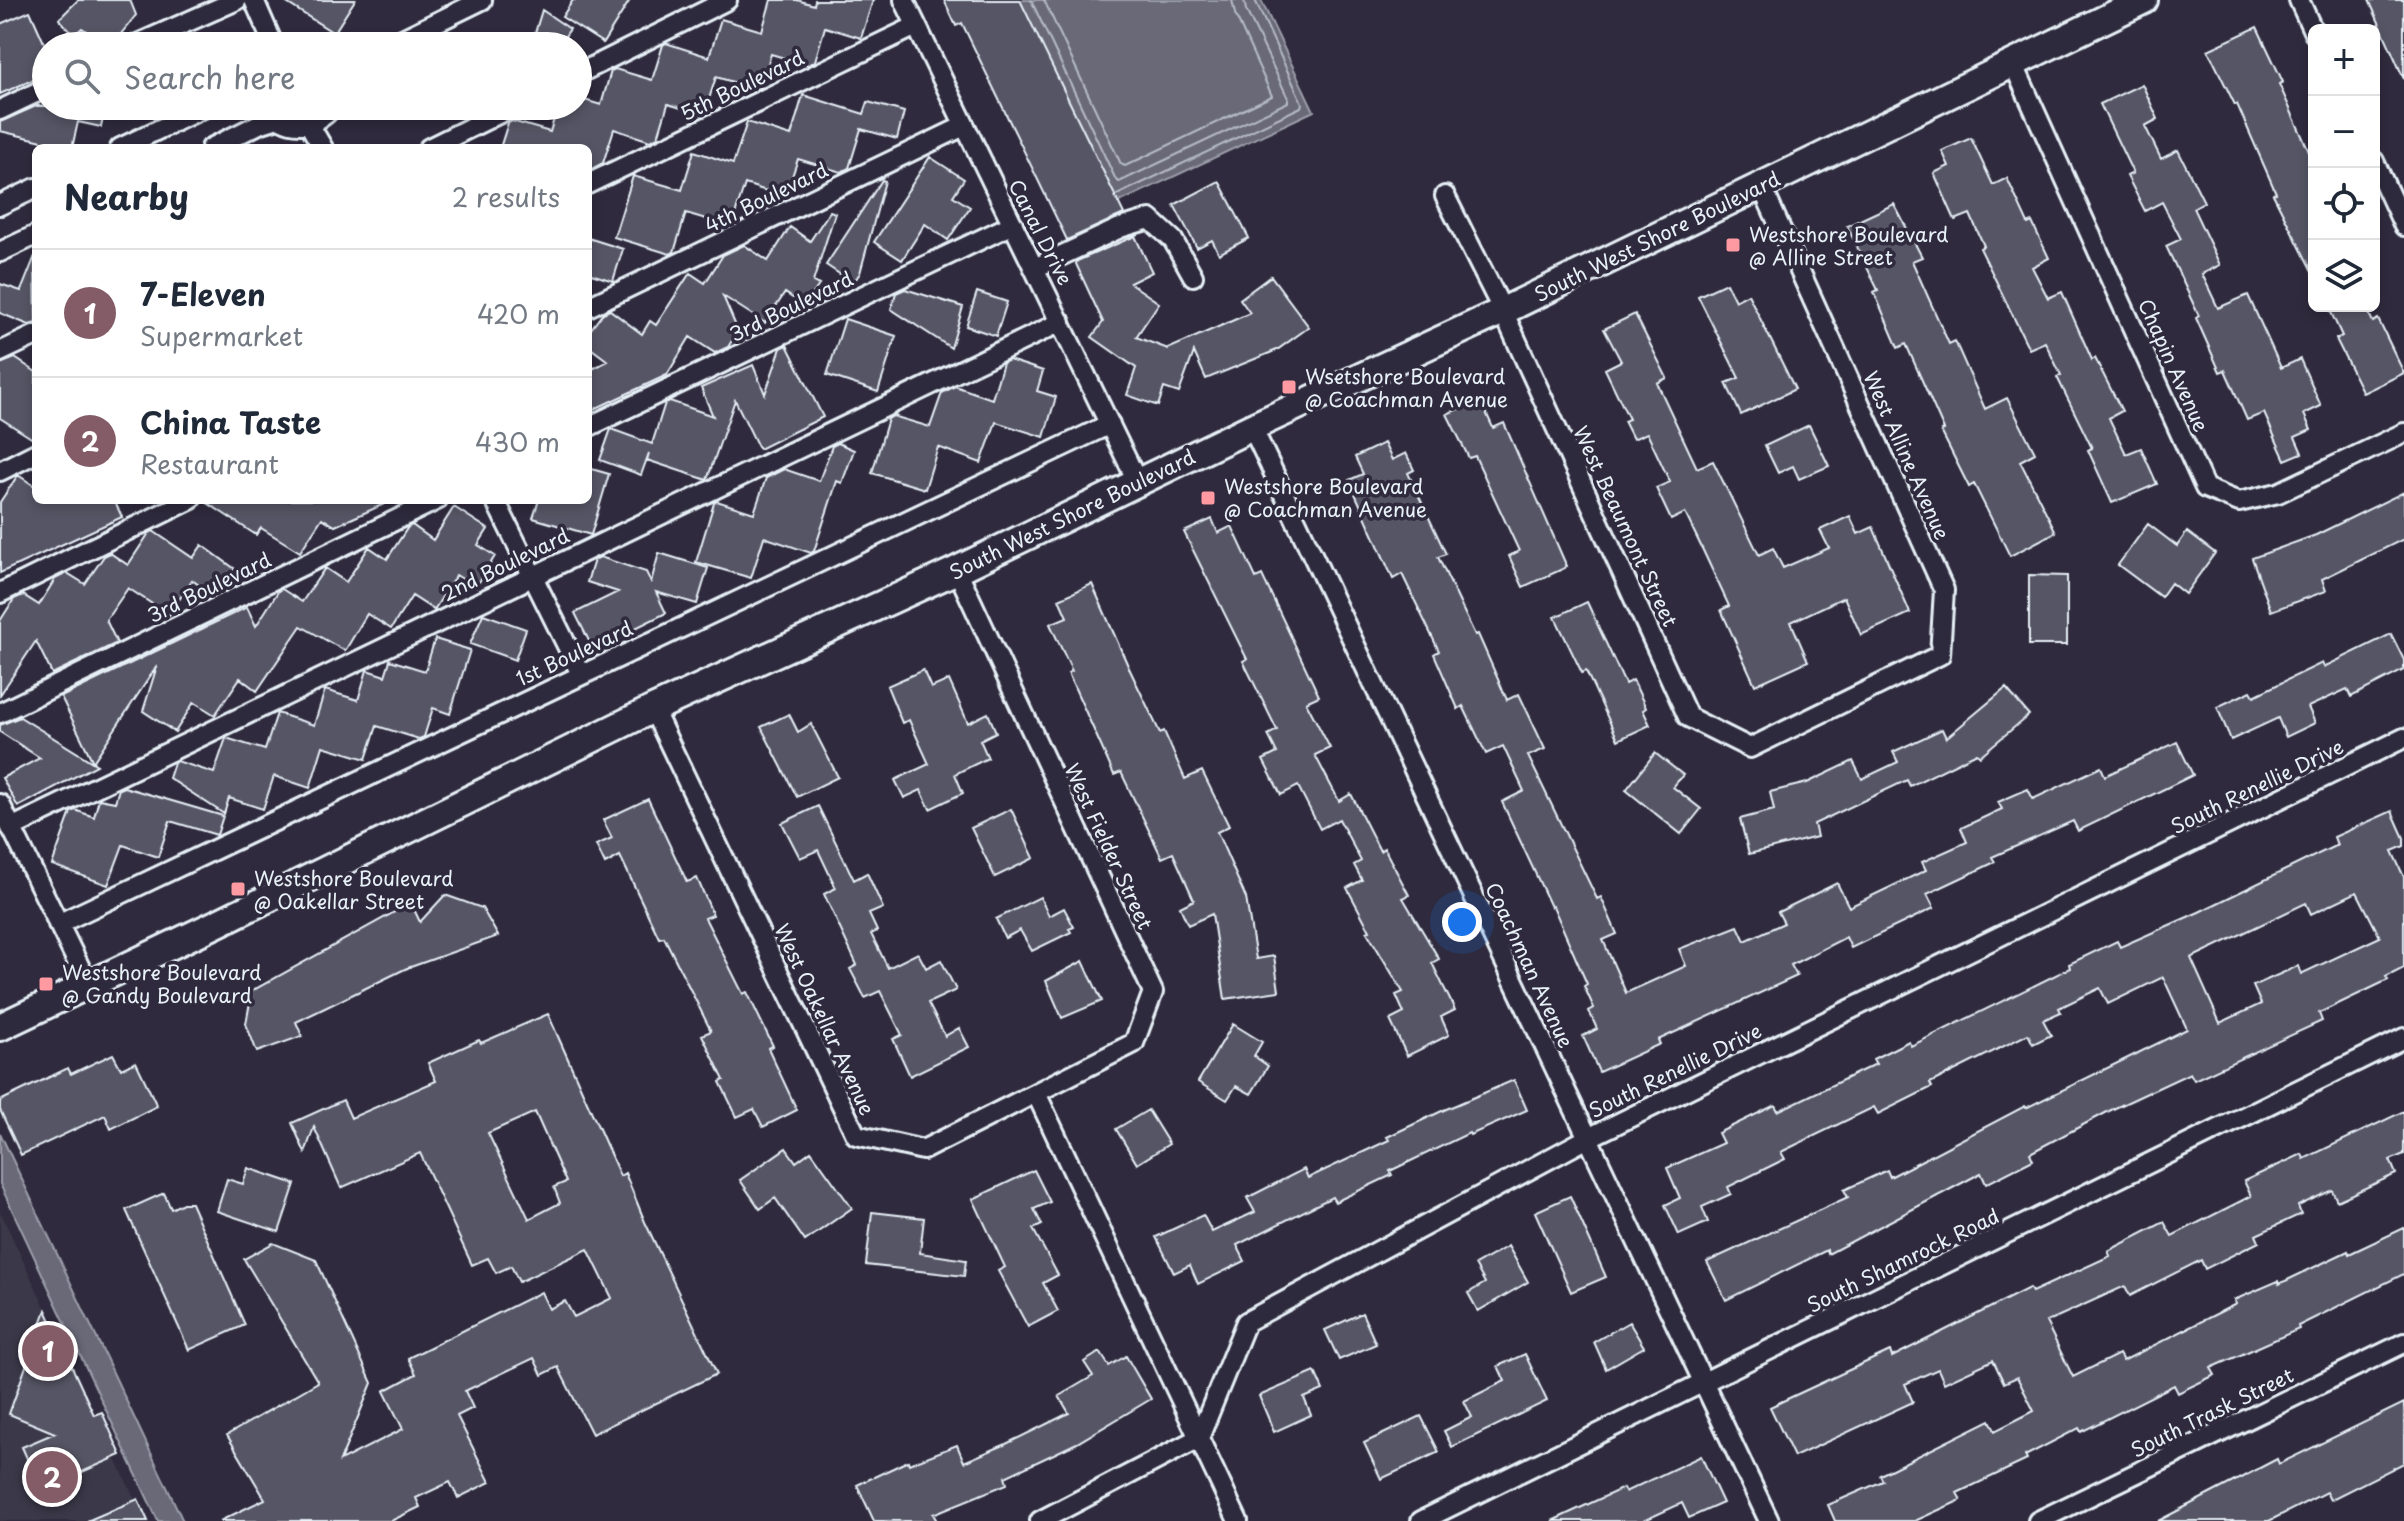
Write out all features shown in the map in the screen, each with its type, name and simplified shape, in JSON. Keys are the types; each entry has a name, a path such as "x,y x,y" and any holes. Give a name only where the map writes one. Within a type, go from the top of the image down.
{"street":[{"path":"165,32 237,0"},
{"path":"254,0 268,32"},
{"path":"417,32 482,0"},
{"path":"592,67 727,0"},
{"name":"Canal Drive","path":"904,0 1138,483"},
{"name":"South West Shore Boulevard","path":"0,1027 653,709 957,570 1252,427 1503,311 2144,0"},
{"path":"2299,0 2310,24"},
{"name":"5th Boulevard","path":"592,182 916,26"},
{"name":"Chapin Avenue","path":"2013,63 2205,488 2239,502 2278,493 2404,433"},
{"path":"0,110 32,95"},
{"path":"128,144 179,120"},
{"path":"219,144 264,120"},
{"path":"289,120 299,125 317,120"},
{"path":"437,144 486,120"},
{"path":"309,124 321,144"},
{"name":"4th Boulevard","path":"592,305 964,126"},
{"path":"2377,168 2404,226"},
{"name":"West Alline Avenue","path":"1761,185 1944,590 1940,655 1847,702"},
{"path":"0,205 32,190"},
{"name":"West Beaumont Street","path":"1445,196 1503,311 1688,717 1750,748 1847,702"},
{"path":"1035,268 1120,228 1150,219 1173,240 1193,276"},
{"name":"3rd Boulevard","path":"592,425 1013,224"},
{"path":"0,252 32,237"},
{"name":"2nd Boulevard","path":"11,828 1061,322"},
{"path":"0,352 32,337"},
{"name":"Coachman Avenue","path":"1252,427 1769,1521"},
{"name":"1st Boulevard","path":"58,924 581,674 1114,432"},
{"path":"0,471 32,455"},
{"path":"0,593 182,504"},
{"name":"3rd Boulevard","path":"0,713 429,504"},
{"path":"497,504 581,674"},
{"name":"West Fielder Street","path":"957,570 1153,992 1134,1043 1036,1093"},
{"name":"West Oakellar Avenue","path":"653,709 856,1135 923,1150 1036,1093"},
{"name":"South Renellie Drive","path":"1199,1438 1246,1322 1588,1138 2404,738"},
{"path":"0,804 88,984"},
{"name":"South Shamrock Road","path":"1421,1521 2404,1038"},
{"path":"1036,1093 1238,1521"},
{"name":"South Trask Street","path":"2038,1521 2404,1343"},
{"path":"1040,1521 1199,1438"}],"shaded area":[{"path":"0,1211 145,1521 0,1521"}],"water":[{"path":"1011,0 1261,0 1314,111 1109,207"},
{"path":"0,1133 183,1521 158,1521 0,1184"}],"building":[{"path":"78,0 130,0 136,15 122,32 88,32 82,28 71,32 59,19"},
{"path":"282,0 355,0 332,32"},
{"path":"573,0 630,0 603,43 592,36 592,32 586,32 562,17"},
{"path":"771,0 797,0 814,5 815,0 873,0 861,38 825,27 815,61 808,65 771,54 761,87 757,89 716,77 704,115 668,104 658,137 650,141 614,129 603,163 592,169 592,144 501,144 508,123 512,121 550,132 554,120 592,120 592,102 601,105 611,71 615,69 652,80 666,43 709,57 721,19 762,31"},
{"path":"944,0 1020,0 1124,214 1067,240 962,23 956,26"},
{"path":"2369,0 2404,0 2404,79 2380,24"},
{"path":"542,10 570,29 568,32 535,32"},
{"path":"30,11 39,32 32,32 32,80 0,94 0,24"},
{"path":"2257,27 2283,82 2279,84 2308,149 2308,263 2273,194 2276,193 2237,104 2208,50"},
{"path":"2142,84 2158,119 2145,126 2161,159 2178,150 2204,202 2193,208 2220,265 2202,274 2218,308 2248,295 2281,368 2300,359 2321,406 2304,414 2311,430 2295,437 2302,453 2285,460 2264,413 2247,420 2225,370 2220,372 2196,318 2199,316 2166,246 2181,239 2162,202 2145,211 2127,176 2133,173 2100,104"},
{"path":"803,95 864,114 868,102 904,112 897,139 861,129 849,168 841,172 798,159 785,197 745,184 729,226 686,213 674,252 670,254 614,237 633,176 682,190 694,151 733,164 747,122 791,136"},
{"path":"32,108 32,120 103,120 101,127 78,122 73,144 55,144 0,131 0,122"},
{"path":"1971,138 1993,185 2007,178 2028,224 2032,222 2049,258 2032,267 2048,298 2062,292 2092,360 2095,358 2122,411 2109,418 2126,454 2141,448 2157,484 2112,503 2088,450 2092,448 2057,377 2061,375 2045,342 2029,349 1980,248 1984,246 1970,214 1955,220 1934,173 1949,166 1942,151"},
{"path":"930,157 964,179 953,196 970,207 948,240 925,224 902,260 874,242"},
{"path":"882,180 885,181 860,273 853,283 826,265"},
{"path":"1219,181 1249,238 1219,254 1212,240 1197,248 1174,205"},
{"path":"1894,204 1922,257 1912,261 1949,344 1955,341 1985,409 2007,398 2035,453 2020,461 2056,532 2010,556 1974,484 1969,487 1941,431 1944,430 1906,344 1898,348 1874,292 1878,290 1847,226"},
{"path":"830,211 835,213 813,282 819,285 805,306 785,293 765,323 723,296 738,331 728,347 715,353 690,337 667,375 592,410 592,369 608,361 592,349 592,328 603,313 610,310 642,334 650,321 656,325 690,273 705,283 723,255 744,245 768,261 790,227 810,241"},
{"path":"1135,236 1152,272 1130,283 1159,303 1136,337 1168,349 1250,313 1240,299 1271,276 1309,327 1277,350 1206,379 1194,352 1179,393 1164,388 1158,406 1127,395 1136,368 1092,337 1103,322 1076,264"},
{"path":"592,239 623,249 613,281 592,274"},
{"path":"32,264 32,324 29,325 0,313 0,284 21,291"},
{"path":"1726,283 1735,301 1748,294 1795,389 1741,415 1726,383 1739,378 1698,296"},
{"path":"905,289 963,307 951,348 891,309 896,293"},
{"path":"977,292 1007,302 996,336 966,326"},
{"path":"2331,312 2368,312 2373,322 2378,319 2404,373 2363,393 2336,339 2342,336"},
{"path":"1635,314 1667,378 1657,383 1697,468 1713,461 1759,555 1773,548 1783,568 1829,548 1820,530 1850,516 1858,534 1873,527 1910,613 1861,635 1844,597 1791,622 1808,661 1755,685 1721,610 1729,606 1700,544 1685,513 1671,520 1656,488 1670,482 1647,433 1633,439 1624,421 1629,419 1605,369 1621,361 1604,329"},
{"path":"845,319 896,336 878,392 827,375"},
{"path":"787,345 823,417 759,449 735,400 707,480 647,460 649,453 641,475 600,460 611,429 652,444 665,403 670,401 713,416 701,388 753,365 765,394 781,348"},
{"path":"15,358 32,369 32,438 0,418 0,364"},
{"path":"1009,360 1043,371 1037,391 1056,397 1044,437 996,422 981,463 938,447 925,489 872,473 888,419 893,416 930,427 942,393 955,386 992,399 1003,363"},
{"path":"1480,399 1493,428 1504,423 1567,567 1523,587 1509,556 1519,551 1475,456 1469,458 1447,414"},
{"path":"1809,425 1829,466 1799,479 1793,466 1778,473 1765,446"},
{"path":"838,443 854,450 842,483 837,481 814,551 811,553 764,537 751,578 696,562 714,503 717,501 754,513 766,478 784,469 819,481 832,446"},
{"path":"1384,443 1392,460 1406,453 1414,470 1408,473 1446,554 1438,557 1475,635 1478,634 1507,700 1519,694 1545,749 1528,756 1617,934 1603,940 1626,993 1686,966 1679,949 1738,926 1745,941 1784,923 1778,912 1837,883 1849,907 1926,870 1922,862 1967,842 1961,828 2002,809 1998,802 2028,789 2033,799 2101,767 2105,776 2177,742 2193,775 2078,831 2073,821 1992,857 1995,862 1927,894 1934,908 1851,948 1846,937 1791,965 1797,976 1658,1040 1660,1044 1599,1072 1583,1036 1597,1029 1589,1011 1594,1008 1584,986 1587,984 1502,802 1524,791 1503,746 1486,754 1463,706 1458,709 1434,654 1439,651 1402,574 1393,579 1349,480 1363,474 1355,457"},
{"path":"592,469 609,474 591,535 533,518 538,504 592,504"},
{"path":"18,475 32,484 32,504 116,504 122,517 0,573 0,502"},
{"path":"2404,492 2404,539 2322,579 2326,591 2271,611 2252,558 2316,535"},
{"path":"209,504 384,504 335,526 322,518 300,552 261,528 256,535"},
{"path":"454,507 488,529 478,545 495,556 476,587 456,575 434,610 412,596 391,629 367,614 345,651 301,626 257,691 240,678 215,715 194,702 175,732 143,711 157,666 93,762 61,697 247,607 256,626 279,590 302,602 325,568 346,582 369,547 387,559 412,525 433,540"},
{"path":"1212,519 1218,533 1232,526 1256,578 1262,575 1319,696 1306,702 1330,748 1315,755 1339,801 1351,794 1380,851 1384,848 1409,895 1403,898 1439,959 1432,963 1455,1010 1441,1017 1449,1035 1407,1056 1390,1020 1404,1013 1396,995 1403,992 1367,932 1370,931 1347,888 1362,880 1354,865 1361,861 1339,819 1320,829 1298,786 1281,795 1263,760 1277,753 1268,735 1277,730 1243,661 1247,659 1184,532"},
{"path":"2148,524 2177,546 2187,532 2215,553 2185,594 2171,583 2161,597 2118,565"},
{"path":"153,531 193,558 202,545 235,569 214,596 192,580 169,615 128,588 106,620 117,643 52,674 36,641 0,695 0,621 14,599 23,595 39,605 55,579 67,573 85,584 104,556 110,553 128,565"},
{"path":"659,553 708,568 697,604 656,592 666,613 593,649 575,613 618,592 587,582 594,560 600,557 646,572 651,582"},
{"path":"2029,575 2067,576 2067,645 2029,645"},
{"path":"1092,584 1160,733 1164,731 1185,779 1202,771 1229,826 1217,832 1246,898 1256,959 1274,956 1279,991 1225,999 1212,914 1188,925 1180,907 1194,900 1173,853 1162,858 1121,772 1114,775 1068,673 1072,671 1050,624 1067,617 1059,599"},
{"path":"1587,602 1625,684 1633,680 1650,725 1618,740 1586,671 1582,673 1555,617"},
{"path":"483,614 526,629 515,660 470,644"},
{"path":"2391,634 2404,660 2404,670 2351,697 2347,689 2308,707 2315,723 2286,737 2278,718 2231,740 2217,707 2251,691 2254,696 2322,663 2324,667"},
{"path":"435,639 470,650 450,714 433,708 424,737 419,739 377,726 366,759 323,746 310,788 274,776 263,809 229,798 224,814 169,778 177,761 214,773 226,738 265,750 277,713 314,725 325,690 358,700 367,670 385,676 390,660 425,671"},
{"path":"923,670 931,688 949,680 968,723 988,713 996,732 980,740 988,758 955,774 963,793 930,809 921,790 904,798 895,780 929,764 909,720 902,723 887,686"},
{"path":"2006,688 2029,715 1980,756 1977,753 1910,786 1907,780 1814,824 1817,837 1749,854 1740,819 1774,810 1770,792 1807,783 1853,761 1862,779 1898,762 1893,752 1942,729 1946,738"},
{"path":"789,714 798,732 811,724 838,777 797,797 761,727"},
{"path":"20,717 97,765 18,807 2,778 40,758 0,732 0,725"},
{"path":"1655,753 1683,775 1673,787 1701,809 1681,834 1626,790"},
{"path":"124,787 223,816 217,835 170,821 158,857 123,845 108,885 52,865 71,812 75,810 94,817 99,799 115,802 119,789"},
{"path":"648,799 687,882 697,878 713,915 705,918 773,1046 768,1048 797,1110 763,1127 754,1109 737,1117 720,1082 724,1080 702,1035 711,1031 664,937 659,938 620,856 605,864 596,845 612,838 603,820"},
{"path":"818,806 854,880 867,873 883,908 869,914 877,931 871,934 888,968 918,953 926,968 941,960 956,990 928,1003 945,1036 959,1028 969,1047 910,1076 893,1039 902,1035 880,991 865,998 850,969 857,965 824,894 836,888 818,850 800,858 782,823"},
{"path":"1011,809 1034,858 995,877 971,828"},
{"path":"2392,811 2404,838 2404,846 2392,851 2404,877 2404,968 2386,977 2388,980 2319,1013 2322,1021 2194,1080 2190,1073 2113,1109 2030,1153 2033,1160 1986,1184 1981,1173 1828,1254 1827,1250 1726,1300 1707,1262 1848,1197 1844,1190 1887,1170 1890,1177 2025,1106 2187,1029 2163,977 2108,1004 2100,988 2059,1008 2061,1012 2043,1020 2051,1035 2033,1044 2028,1034 1930,1083 1932,1087 1878,1114 1874,1107 1781,1152 1785,1159 1728,1187 1731,1194 1702,1207 1708,1222 1679,1235 1665,1205 1680,1198 1667,1168 1723,1143 1718,1133 1775,1105 1778,1111 1876,1064 1873,1059 1909,1041 1911,1046 2070,968 2069,964 2117,941 2120,947 2199,912 2337,845 2334,837","holes":["2357,892 2380,937 2301,974 2298,966 2253,986 2261,1004 2220,1023 2191,958 2306,903 2311,914"]},
{"path":"445,895 482,908 498,936 405,969 296,1022 302,1036 257,1052 246,1024 252,991 411,903 420,922"},
{"path":"1040,897 1049,916 1064,908 1074,927 1069,929 1071,932 1032,951 1020,930 1005,938 996,919"},
{"path":"1083,961 1102,1001 1062,1018 1046,981"},
{"path":"548,1014 620,1176 625,1173 717,1374 592,1434 558,1367 542,1375 534,1358 465,1391 473,1408 457,1416 490,1482 458,1498 450,1482 416,1498 420,1507 391,1521 220,1521 265,1499 227,1435 318,1382 244,1259 273,1243 316,1260 372,1383 340,1461 403,1429 384,1391 416,1374 408,1358 541,1292 549,1309 565,1301 574,1317 612,1298 588,1249 519,1282 511,1266 496,1273 488,1258 472,1265 420,1153 341,1188 314,1127 305,1153 292,1123 343,1100 351,1118 436,1081 428,1063 479,1040 481,1043","holes":["535,1112 566,1182 554,1187 560,1203 529,1219 488,1133"]},
{"path":"1233,1024 1262,1042 1254,1056 1268,1066 1251,1094 1236,1086 1227,1100 1198,1082"},
{"path":"113,1054 121,1069 136,1062 157,1106 111,1129 105,1115 21,1155 0,1110 0,1101 68,1068 71,1074"},
{"path":"1514,1080 1527,1110 1469,1133 1390,1171 1392,1175 1335,1202 1332,1197 1237,1245 1245,1261 1198,1284 1190,1265 1174,1273 1156,1237 1203,1215 1212,1232 1255,1212 1247,1198 1304,1169 1308,1178 1389,1140 1387,1137"},
{"path":"1148,1110 1169,1144 1137,1164 1116,1129"},
{"path":"2404,1111 2404,1154 2390,1160 2396,1174 2337,1201 2332,1190 2298,1206 2301,1214 2256,1235 2259,1242 2205,1269 2201,1260 2130,1296 2125,1286 2046,1322 2073,1377 2119,1354 2123,1361 2236,1304 2234,1300 2278,1281 2279,1284 2404,1228 2404,1274 2298,1326 2299,1329 2211,1368 2215,1375 2178,1393 2174,1385 2081,1432 2079,1428 2025,1456 2027,1460 1957,1493 1961,1500 1915,1521 1835,1521 1828,1505 1883,1481 1880,1475 1990,1420 1995,1431 2034,1411 2017,1377 2004,1383 1993,1360 1944,1383 1938,1369 1905,1384 1913,1402 1794,1457 1770,1407 1890,1351 1892,1357 2029,1288 2032,1292 2110,1256 2108,1251 2164,1222 2172,1236 2251,1196 2244,1181 2302,1154 2304,1159"},
{"path":"786,1148 796,1162 811,1151 852,1208 805,1241 775,1198 760,1209 740,1180"},
{"path":"248,1168 295,1184 279,1232 217,1211 227,1179 243,1184"},
{"path":"1034,1170 1050,1202 1034,1209 1042,1225 1033,1229 1058,1275 1043,1283 1058,1311 1028,1327 998,1271 1005,1267 973,1199"},
{"path":"164,1193 171,1209 191,1203 245,1325 189,1350 126,1210"},
{"path":"1570,1196 1606,1277 1571,1292 1535,1212"},
{"path":"872,1212 924,1218 920,1253 966,1260 964,1276 866,1265"},
{"path":"1508,1246 1528,1282 1478,1311 1468,1293 1485,1283 1475,1265"},
{"path":"46,1310 94,1415 102,1412 121,1455 41,1490 22,1447 55,1433 9,1414"},
{"path":"1362,1313 1376,1344 1339,1360 1325,1330"},
{"path":"1629,1322 1644,1347 1606,1369 1594,1342"},
{"path":"1100,1352 1109,1366 1126,1356 1151,1399 1077,1443 1005,1477 1007,1484 933,1514 937,1521 874,1521 857,1485 908,1461 909,1464 957,1445 964,1462 1069,1413 1059,1396 1093,1376 1084,1362"},
{"path":"1525,1354 1547,1401 1452,1447 1444,1431 1472,1417 1464,1401 1505,1381 1498,1366"},
{"path":"1315,1372 1323,1390 1304,1398 1311,1415 1274,1432 1259,1396"},
{"path":"2404,1403 2404,1463 2330,1500 2326,1492 2269,1521 2158,1521 2277,1459 2279,1464"},
{"path":"1421,1416 1439,1452 1381,1479 1364,1443"},
{"path":"1701,1456 1723,1503 1689,1518 1682,1503 1643,1521 1552,1521 1623,1488 1625,1492"},
{"path":"138,1499 148,1521 87,1521"}],"place":[{"name":"Westshore Boulevard @ Alline Street","path":"1733,245"},
{"name":"Wsetshore Boulevard @ Coachman Avenue","path":"1289,387"},
{"name":"Westshore Boulevard @ Coachman Avenue","path":"1208,498"},
{"name":"Westshore Boulevard @ Oakellar Street","path":"238,889"},
{"name":"Westshore Boulevard @ Gandy Boulevard","path":"46,984"},
{"name":"7-Eleven","path":"48,1351"},
{"name":"China Taste","path":"52,1477"}]}
